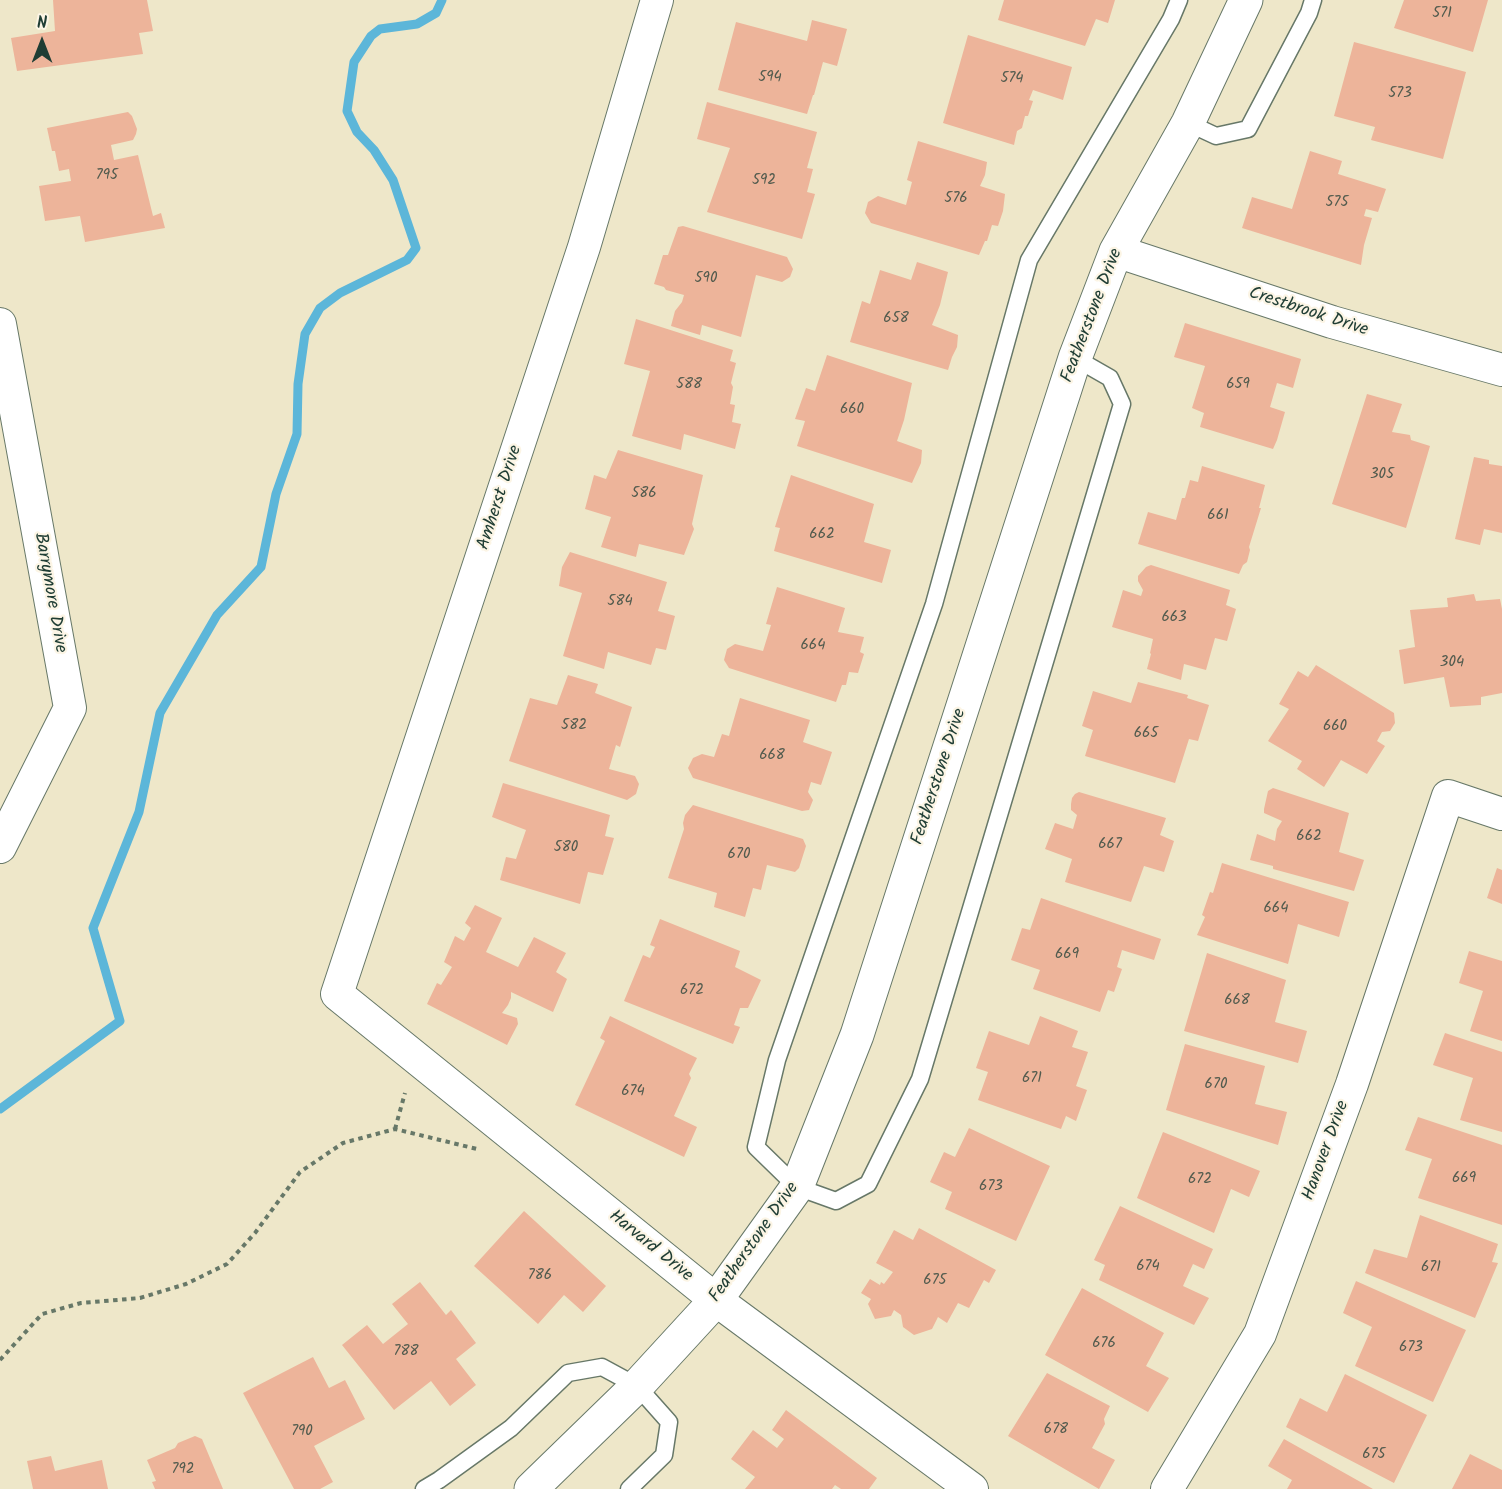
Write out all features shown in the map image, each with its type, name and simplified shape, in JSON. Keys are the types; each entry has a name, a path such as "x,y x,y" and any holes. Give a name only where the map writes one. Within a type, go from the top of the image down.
{"street":[{"name":"Amherst Drive","path":"336,994 584,247 657,0"},
{"name":"Featherstone Drive","path":"531,1489 637,1386 716,1300 797,1187 857,1035 1076,358 1116,250 1188,123 1246,0"},
{"name":"Crestbrook Drive","path":"1116,250 1332,322 1502,370"},
{"name":"Barrymore Drive","path":"0,324 70,708 0,847"},
{"name":"Hanover Drive","path":"1167,1489 1260,1334 1352,1084 1448,796 1502,814"},
{"name":"Harvard Drive","path":"336,994 716,1300 972,1489"}],"lane":[{"path":"1076,358 1110,378 1122,404 920,1079 868,1184 836,1201 797,1187 756,1147 777,1060 934,604 1029,260 1171,20 1179,0"},
{"path":"1188,123 1216,136 1248,129 1309,13 1313,0"},
{"path":"424,1489 511,1428 568,1373 602,1367 637,1386 669,1422 664,1455 629,1489"}],"path":[{"path":"395,1129 405,1093"},
{"path":"0,1360 42,1314 81,1302 140,1298 186,1284 228,1264 255,1233 300,1172 343,1143 395,1129 477,1149"}],"building":[{"path":"53,0 147,0 153,31 139,33 143,54 17,71 11,38 55,31"},
{"path":"1004,0 1115,0 1108,23 1096,19 1085,46 998,20"},
{"path":"1404,0 1488,0 1473,52 1394,28"},
{"path":"812,20 847,29 837,66 823,62 807,114 718,90 736,22 807,41"},
{"path":"968,35 1072,67 1063,100 1033,90 1029,100 1033,101 1028,116 1025,116 1022,128 1017,131 1014,145 943,123"},
{"path":"1354,42 1466,72 1443,159 1371,140 1375,127 1334,116"},
{"path":"707,102 817,132 807,168 813,169 807,192 815,194 802,239 707,212 730,148 697,139"},
{"path":"128,112 137,129 136,134 133,140 111,145 114,160 138,155 153,216 161,213 165,228 85,242 80,216 45,221 39,186 71,181 69,169 59,171 47,128"},
{"path":"918,141 987,162 980,186 1005,194 998,226 992,225 979,255 871,223 865,213 868,202 878,196 906,205 912,182 907,180"},
{"path":"1310,151 1342,161 1338,174 1386,189 1378,212 1366,209 1364,216 1372,218 1361,265 1242,228 1252,197 1292,209"},
{"path":"683,226 787,257 793,269 790,277 782,282 756,275 741,337 702,325 700,335 671,326 675,311 684,295 654,284 663,255 668,255 678,227"},
{"path":"917,262 948,272 940,305 932,325 958,335 957,347 948,370 850,342 862,301 870,304 880,270 911,280"},
{"path":"636,319 733,350 730,361 736,363 731,383 733,387 730,404 735,405 732,422 741,424 735,449 684,434 681,450 632,436 650,371 624,364"},
{"path":"1185,323 1301,359 1293,388 1277,383 1270,407 1285,412 1273,449 1200,427 1204,413 1192,408 1205,366 1174,357"},
{"path":"827,355 912,383 897,441 922,450 921,463 912,483 797,446 805,421 795,419 806,388 815,391"},
{"path":"1367,394 1402,404 1392,432 1410,435 1411,440 1430,446 1406,528 1332,504"},
{"path":"618,450 703,475 692,524 694,529 684,555 639,544 636,557 601,547 611,517 585,509 594,475 606,479"},
{"path":"1474,457 1489,460 1489,464 1502,466 1502,533 1484,529 1480,545 1455,539"},
{"path":"1202,466 1265,485 1247,562 1239,574 1138,544 1148,512 1176,520 1190,480 1198,482"},
{"path":"791,475 874,504 864,542 891,550 882,583 774,551 780,528 775,527"},
{"path":"570,552 667,582 658,611 675,616 666,650 656,648 651,665 608,652 604,669 563,656 582,593 559,586 562,567"},
{"path":"1151,565 1230,590 1226,605 1236,609 1227,641 1215,638 1206,670 1184,664 1181,680 1147,669 1153,639 1112,627 1123,590 1141,596 1143,590 1138,576"},
{"path":"777,587 845,608 838,632 864,637 860,652 864,654 858,673 849,672 846,685 842,685 836,702 729,668 724,660 727,649 735,644 763,651 771,625 766,624"},
{"path":"1474,594 1476,601 1500,599 1502,693 1481,697 1481,705 1450,707 1444,677 1404,684 1399,650 1415,647 1410,610 1448,607 1447,598"},
{"path":"1316,665 1394,713 1395,723 1390,731 1382,732 1377,741 1385,746 1367,774 1341,760 1324,787 1297,769 1302,761 1268,741 1289,709 1279,704 1298,671 1308,677"},
{"path":"568,675 598,684 595,693 632,707 620,747 616,745 609,769 635,776 639,784 636,794 627,800 509,761 530,698 557,705"},
{"path":"1138,682 1188,695 1187,698 1209,705 1198,741 1189,739 1175,783 1085,756 1093,730 1082,726 1093,691 1131,703"},
{"path":"740,698 810,720 803,742 832,752 821,785 811,782 808,792 813,800 809,810 802,811 693,778 688,768 693,758 702,754 714,757 722,734 729,736"},
{"path":"503,783 610,815 605,836 614,838 603,875 588,872 580,904 500,880 506,857 516,859 526,830 492,817"},
{"path":"1273,788 1349,813 1339,852 1364,860 1354,891 1273,869 1273,866 1250,860 1257,834 1275,841 1277,829 1282,821 1264,813 1268,791"},
{"path":"1079,792 1166,818 1160,835 1174,841 1164,872 1144,866 1131,902 1065,882 1072,859 1045,849 1055,823 1073,829 1077,815 1071,810 1071,804 1072,798"},
{"path":"693,805 803,839 806,846 799,868 795,872 767,865 761,890 753,888 745,917 714,907 717,893 668,878 684,829 685,815"},
{"path":"1222,863 1349,902 1339,937 1298,924 1288,964 1197,935 1205,917 1202,915 1210,892 1213,893"},
{"path":"1497,868 1502,870 1502,904 1487,898"},
{"path":"1041,898 1161,939 1154,960 1122,950 1117,967 1122,969 1114,992 1108,990 1100,1012 1033,989 1040,970 1011,960 1022,928 1030,930"},
{"path":"475,905 502,918 486,952 518,967 534,937 566,953 556,972 567,979 553,1012 511,992 508,1005 502,1013 517,1018 518,1024 507,1045 427,1004 437,983 441,985 452,967 444,962 455,936 464,941 471,928 465,923"},
{"path":"660,919 740,951 735,967 761,980 748,1008 740,1008 734,1025 740,1027 733,1044 624,1001 643,955 650,958 655,947 650,945"},
{"path":"1469,951 1502,961 1502,1041 1470,1031 1483,991 1459,983"},
{"path":"1207,953 1286,980 1275,1022 1307,1031 1298,1063 1184,1031"},
{"path":"610,1016 697,1058 674,1116 697,1127 684,1157 575,1105 605,1041 600,1038"},
{"path":"1040,1016 1078,1031 1072,1047 1088,1052 1076,1086 1087,1090 1076,1121 1066,1116 1061,1129 978,1100 988,1072 976,1068 989,1031 1029,1045"},
{"path":"1445,1033 1502,1052 1502,1132 1460,1120 1473,1078 1433,1065"},
{"path":"1185,1044 1265,1066 1255,1104 1287,1112 1278,1145 1166,1110"},
{"path":"1418,1117 1502,1145 1502,1225 1418,1198 1432,1159 1405,1150"},
{"path":"969,1128 1050,1166 1016,1241 945,1209 952,1192 930,1182 944,1152 955,1157"},
{"path":"1163,1132 1260,1171 1249,1197 1231,1189 1214,1233 1137,1198"},
{"path":"1120,1206 1213,1249 1204,1269 1193,1264 1183,1286 1209,1298 1194,1325 1099,1280 1105,1265 1094,1260"},
{"path":"524,1211 606,1286 583,1312 564,1295 538,1324 474,1266"},
{"path":"1420,1215 1498,1244 1492,1262 1498,1263 1475,1318 1365,1273 1374,1249 1407,1258"},
{"path":"919,1228 996,1270 989,1283 984,1280 969,1308 958,1303 947,1323 938,1317 932,1329 914,1335 903,1327 901,1315 894,1310 891,1316 875,1319 868,1304 871,1299 861,1293 870,1279 880,1285 881,1282 884,1284 893,1272 876,1263 894,1230 913,1240"},
{"path":"1356,1281 1466,1330 1433,1402 1355,1366 1372,1327 1343,1313"},
{"path":"420,1282 446,1315 451,1310 476,1343 456,1359 476,1385 450,1406 431,1381 394,1410 342,1345 367,1325 383,1344 408,1324 392,1304"},
{"path":"1082,1288 1164,1333 1146,1366 1169,1378 1148,1412 1045,1355"},
{"path":"313,1357 329,1388 345,1380 365,1419 314,1446 333,1482 320,1489 294,1489 243,1393"},
{"path":"1047,1373 1110,1406 1104,1419 1105,1424 1092,1448 1115,1460 1099,1489 1008,1436"},
{"path":"1345,1374 1427,1415 1394,1483 1286,1427 1300,1398 1327,1412"},
{"path":"786,1410 877,1478 869,1489 841,1489 835,1485 832,1489 745,1489 755,1477 731,1459 753,1430 777,1448 784,1439 772,1430"},
{"path":"195,1436 202,1439 223,1489 155,1489 152,1482 156,1481 147,1460"},
{"path":"1284,1439 1373,1489 1287,1489 1292,1480 1268,1466"},
{"path":"1470,1454 1502,1470 1502,1489 1452,1489"},
{"path":"51,1456 55,1471 102,1460 108,1489 33,1489 27,1461"}],"waterway":[{"path":"0,1109 120,1021 93,928 139,812 160,713 217,615 261,567 276,494 297,434 298,384 305,334 320,308 340,293 407,260 416,248 393,180 374,150 357,132 347,111 354,62 371,36 380,29 417,24 436,13 442,0"}]}
